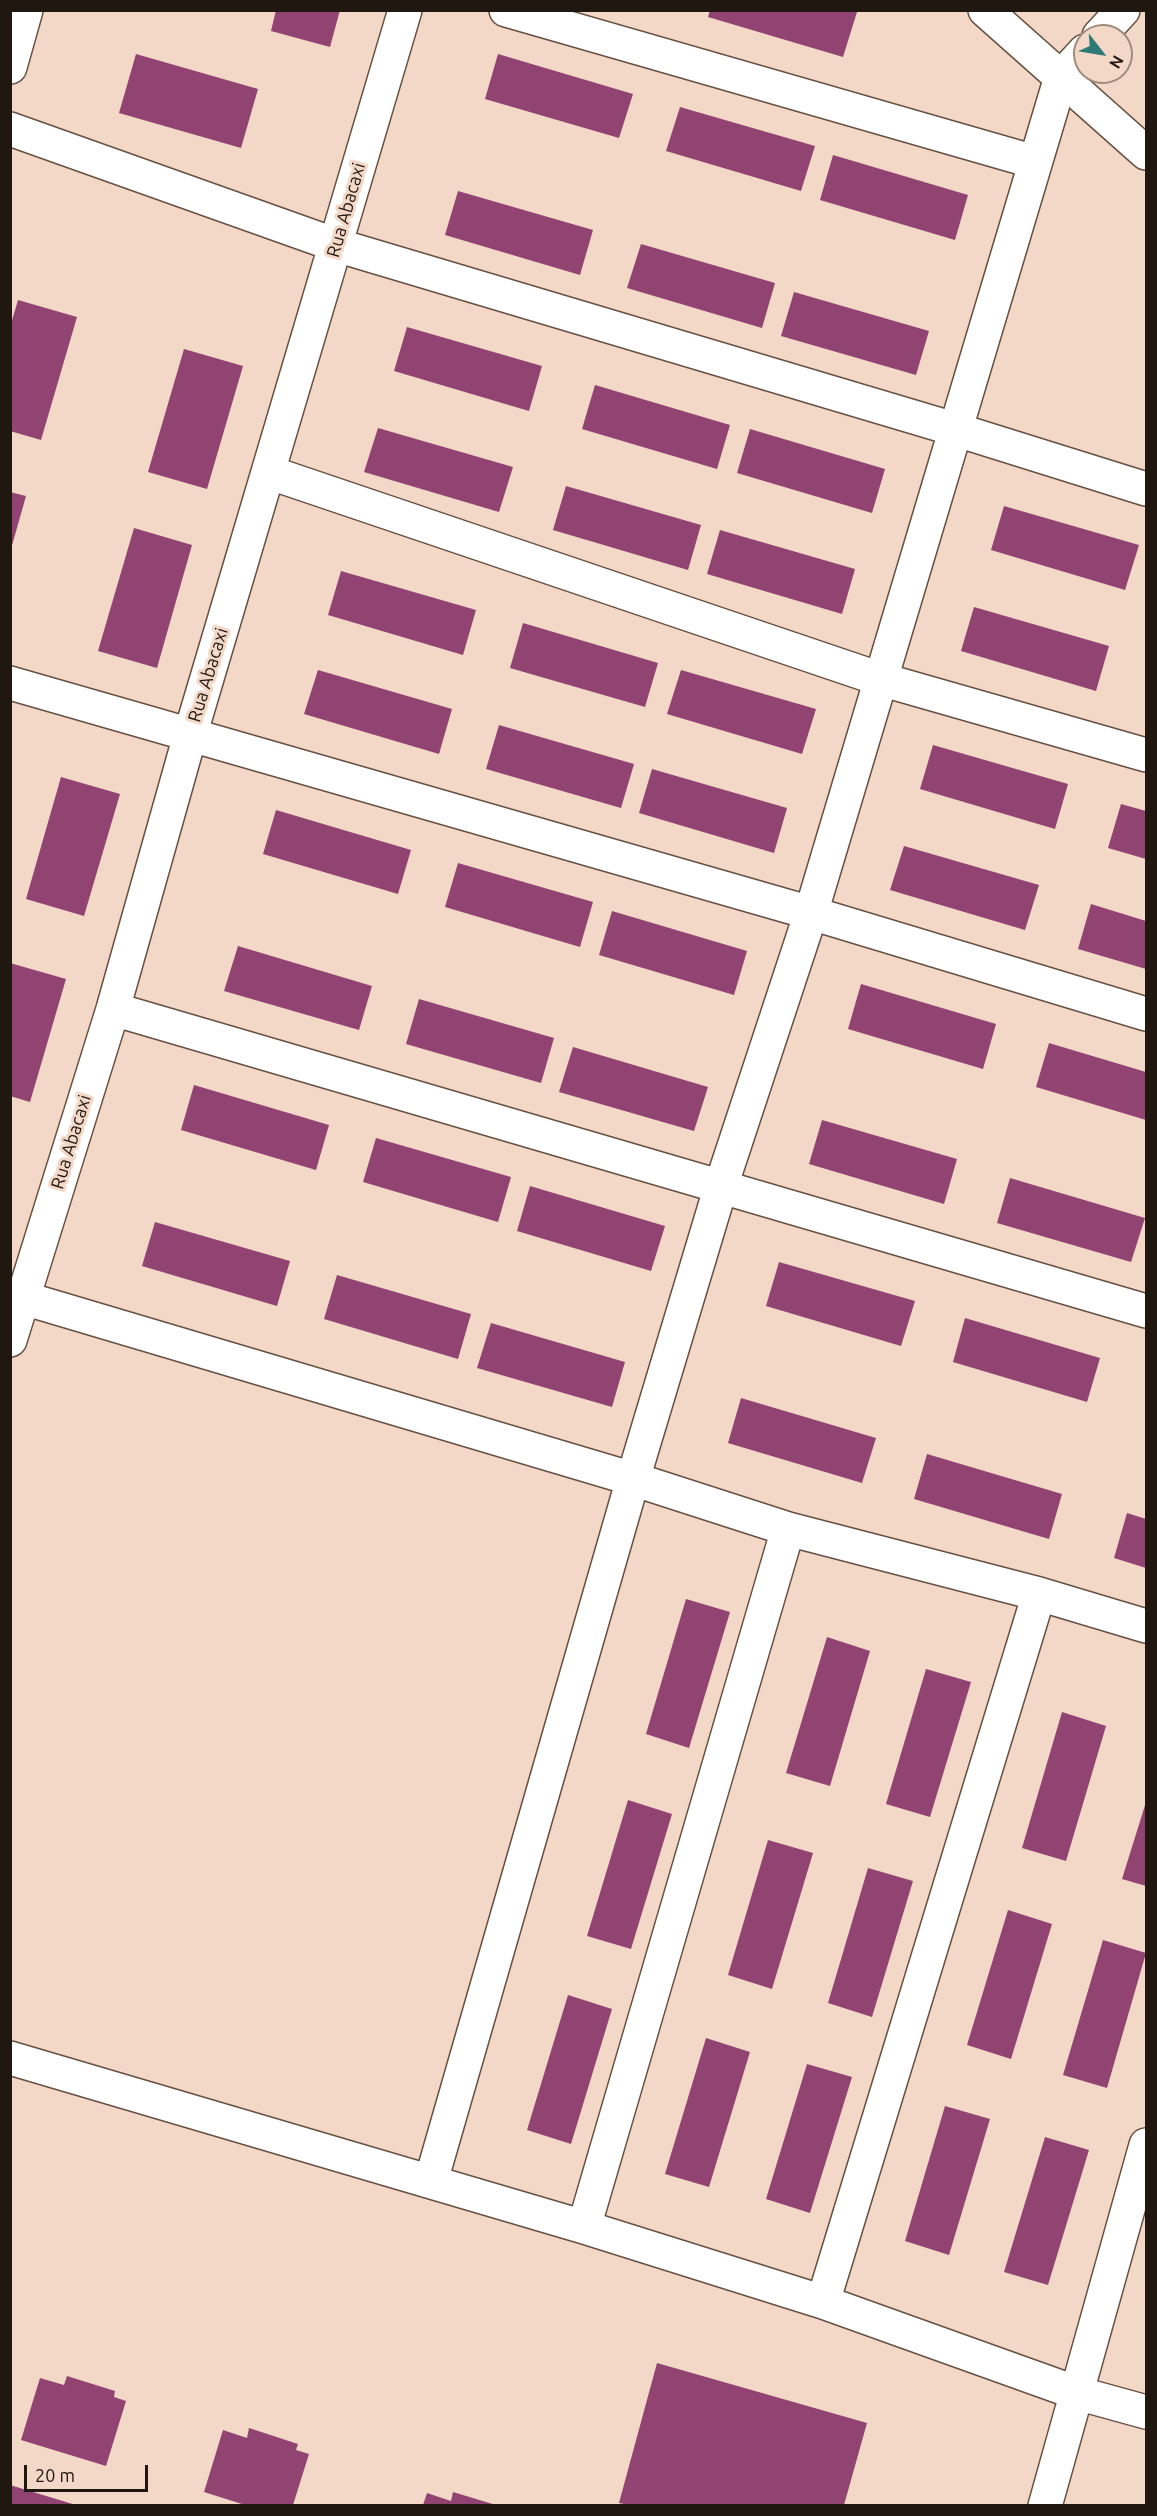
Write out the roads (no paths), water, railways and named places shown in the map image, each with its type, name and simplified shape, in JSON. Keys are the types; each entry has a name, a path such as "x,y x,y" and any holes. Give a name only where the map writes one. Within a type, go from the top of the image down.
{"street":[{"path":"10,67 26,10"},
{"name":"Rua Abacaxi","path":"10,1340 17,1296 112,1009 191,732 405,10"},
{"path":"506,10 1035,162"},
{"path":"985,10 1146,153"},
{"path":"1110,24 1123,10"},
{"path":"431,2181 633,1479 721,1186 811,913 1060,77 1073,63"},
{"path":"10,129 336,245 954,429 1146,489"},
{"path":"268,472 880,679 1146,755"},
{"path":"10,682 191,732 811,913 1146,1014"},
{"path":"112,1009 1146,1311"},
{"path":"17,1296 633,1479 788,1529 1039,1594 1146,1626"},
{"path":"584,2227 788,1529"},
{"path":"823,2302 1039,1594"},
{"path":"10,2058 584,2227 823,2302 1077,2393 1146,2412"},
{"path":"1045,2505 1146,2145"}]}
